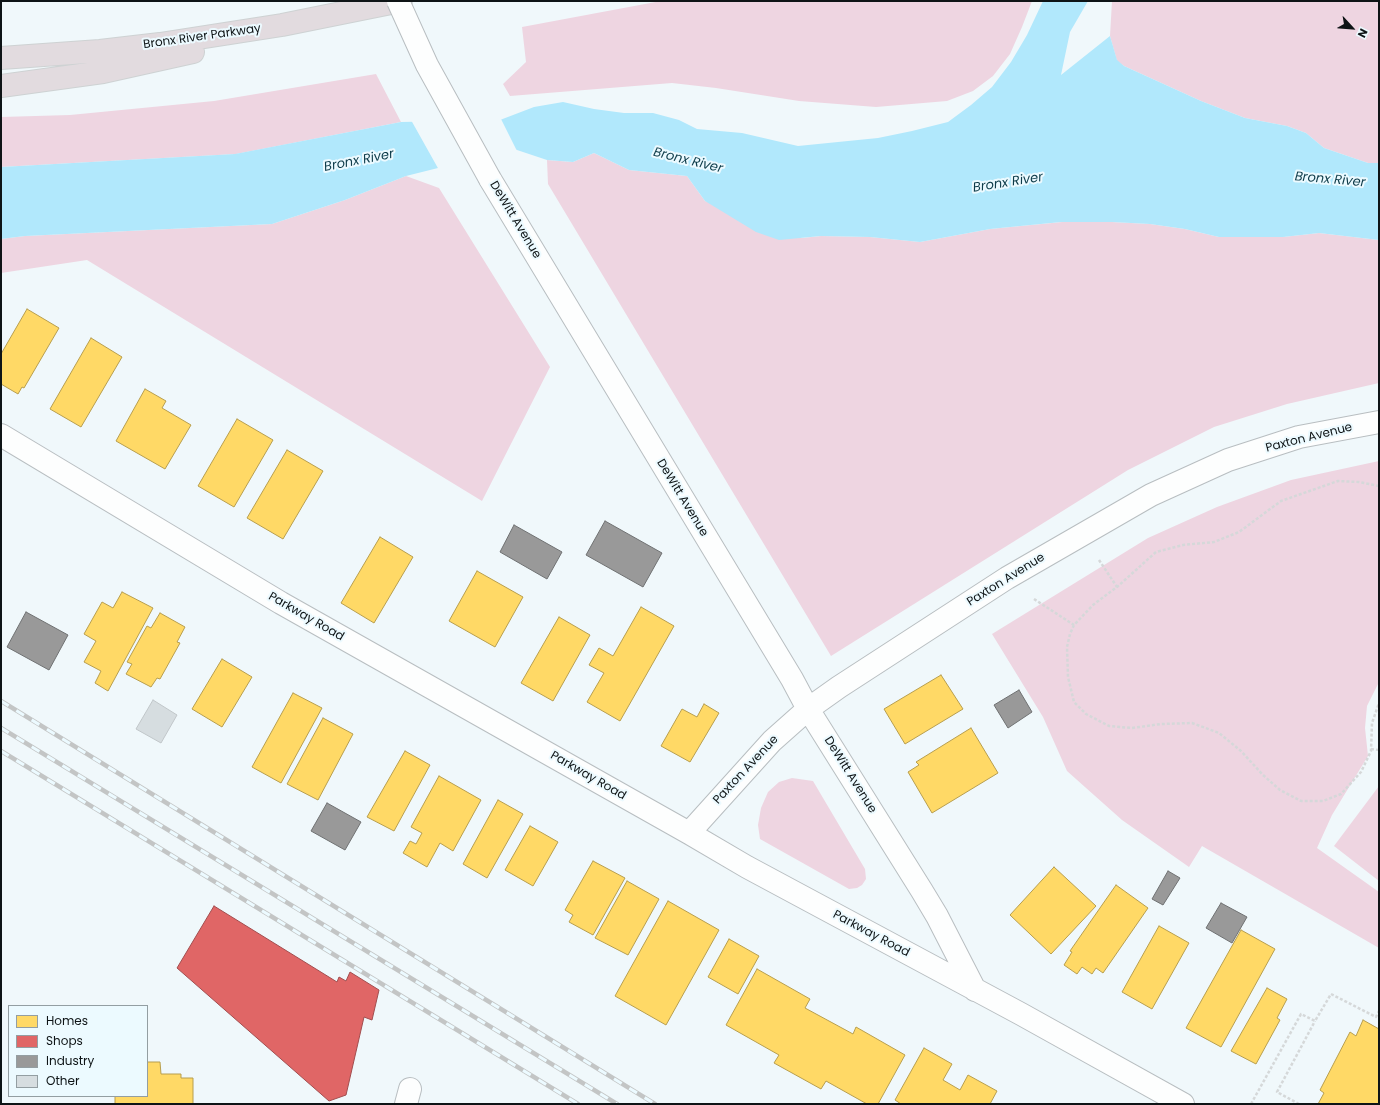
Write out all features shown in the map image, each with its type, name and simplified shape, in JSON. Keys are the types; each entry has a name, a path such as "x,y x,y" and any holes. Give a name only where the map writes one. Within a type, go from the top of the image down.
{"highway":[{"name":"Bronx River Parkway","path":"1,58 160,44 282,25 343,14 401,1"},
{"path":"1,86 118,68 195,52 343,14"}],"street":[{"name":"DeWitt Avenue","path":"398,1 427,65 490,179 792,679 808,710 922,890 975,990"},
{"name":"Paxton Avenue","path":"690,833 772,741 808,710 839,687 1007,578 1151,495 1228,460 1299,437 1379,422"},
{"name":"Parkway Road","path":"1,434 281,603 690,833 747,867 1183,1104"}],"path":[{"path":"1379,486 1359,482 1338,481 1281,501 1239,532 1214,542 1183,545 1156,552 1117,587 1093,605 1074,625 1067,647 1068,677 1074,702 1086,714 1108,726 1132,728 1192,722 1219,733 1241,750 1263,775 1280,790 1301,801 1323,801 1341,794 1361,772 1371,751 1372,723 1379,703"},
{"path":"1099,560 1117,587"},
{"path":"1034,599 1074,625"},
{"path":"1371,749 1379,750"},
{"path":"1299,1104 1277,1092 1330,994 1376,1017 1379,1011"},
{"path":"1251,1104 1301,1014 1315,1021"}],"shaded area":[{"path":"661,1 1032,1 1010,54 993,76 973,91 947,101 876,107 799,101 716,88 672,83 510,96 503,84 526,62 522,27"},
{"path":"1112,1 1379,1 1379,163 1368,163 1324,148 1306,133 1287,126 1245,118 1201,101 1124,66 1117,61 1110,36"},
{"path":"376,74 401,122 236,154 1,167 1,117 70,115 214,101"},
{"path":"594,153 629,170 687,176 705,201 802,238 821,236 870,237 920,242 990,229 1062,222 1112,222 1150,224 1185,229 1219,237 1283,237 1319,233 1379,240 1379,383 1287,404 1214,427 1128,470 831,656 548,184 547,160 573,162"},
{"path":"406,176 439,188 550,367 482,501 87,260 1,273 1,239 25,236 272,224 345,200"},
{"path":"1379,461 1379,682 1367,706 1365,728 1368,756 1332,815 1317,848 1379,892 1379,948 1202,846 1189,867 1122,820 1067,771 1043,717 992,634 1148,538 1217,507 1291,480"},
{"path":"792,778 813,781 865,869 866,879 862,885 857,888 849,889 760,839 758,825 761,808 768,792 779,782"},
{"path":"1379,786 1379,881 1334,846"}],"water":[{"name":"Bronx River","path":"1043,1 1088,1 1070,32 1061,75 1110,36 1117,60 1124,66 1201,101 1245,118 1287,126 1306,133 1324,148 1368,163 1379,163 1379,240 1319,233 1283,237 1219,237 1185,229 1150,224 1061,222 990,229 920,242 870,237 821,236 779,240 756,232 705,201 687,176 629,170 594,153 573,162 547,160 514,149 406,176 345,200 272,224 25,236 1,239 1,167 235,154 401,122 500,120 534,107 563,102 594,109 624,113 653,113 679,120 697,129 742,133 798,146 878,138 912,131 948,122 992,87 1011,62 1027,35"}],"pier":[{"path":"500,117 518,153 514,151 439,170 411,120"}],"building: Homes":[{"path":"27,309 59,328 24,388 22,387 18,394 1,384 1,354"},
{"path":"91,338 122,357 81,427 50,409"},
{"path":"145,389 166,401 162,408 191,425 165,469 116,441"},
{"path":"237,419 273,440 234,507 198,486"},
{"path":"287,450 323,471 283,539 247,518"},
{"path":"380,537 413,557 374,623 341,603"},
{"path":"477,571 523,597 495,647 449,621"},
{"path":"122,592 153,608 108,691 95,683 101,671 84,662 96,641 84,634 102,602 113,608"},
{"path":"641,607 674,626 620,721 587,702 604,673 589,665 599,648 613,656"},
{"path":"160,613 185,627 177,642 180,643 160,679 157,678 151,687 126,674 132,664 127,662 147,626 151,628"},
{"path":"559,617 590,635 553,701 521,683"},
{"path":"222,659 252,677 222,727 192,709"},
{"path":"941,675 963,709 905,744 884,709"},
{"path":"293,693 322,708 281,783 252,767"},
{"path":"704,704 719,713 690,762 661,746 682,709 697,717"},
{"path":"323,718 353,734 318,800 287,784"},
{"path":"971,728 998,773 932,813 908,772 919,765 916,762"},
{"path":"405,751 430,765 394,831 367,817"},
{"path":"439,776 481,800 453,851 440,843 427,867 403,853 410,841 416,844 422,833 411,827"},
{"path":"498,800 523,814 487,878 463,864"},
{"path":"530,826 558,842 533,886 505,870"},
{"path":"593,861 625,878 593,935 569,922 573,915 565,910"},
{"path":"1054,867 1096,906 1051,954 1010,915"},
{"path":"627,881 659,899 628,955 595,938"},
{"path":"1116,885 1148,908 1103,973 1096,968 1092,974 1082,967 1077,974 1064,965 1072,952 1070,951"},
{"path":"668,901 719,930 666,1025 615,996"},
{"path":"1159,926 1189,943 1152,1009 1122,992"},
{"path":"1241,930 1275,949 1221,1047 1186,1028"},
{"path":"729,939 759,956 738,994 708,977"},
{"path":"757,969 810,999 805,1008 853,1034 856,1027 905,1055 878,1104 867,1104 826,1081 821,1089 774,1063 779,1055 726,1025"},
{"path":"1267,988 1287,999 1277,1018 1280,1020 1256,1064 1231,1051"},
{"path":"1363,1020 1379,1029 1379,1104 1318,1104 1324,1093 1320,1090 1350,1032 1356,1036"},
{"path":"924,1048 952,1064 943,1080 960,1090 968,1075 997,1091 990,1104 901,1104 895,1100"},
{"path":"148,1062 160,1062 161,1074 181,1074 181,1078 193,1078 193,1104 115,1104 115,1097 148,1097"}],"building: Shops":[{"path":"214,906 337,982 339,977 346,981 350,972 379,990 372,1020 364,1017 346,1095 329,1101 177,968"}],"building: Industry":[{"path":"605,521 662,553 643,587 586,555"},
{"path":"514,525 562,552 547,579 500,552"},
{"path":"26,612 68,635 49,670 7,647"},
{"path":"1019,690 1032,712 1008,728 994,705"},
{"path":"327,803 361,822 345,850 311,831"},
{"path":"1168,871 1180,878 1163,905 1152,899"},
{"path":"1221,903 1247,917 1232,943 1206,928"}],"building: Other":[{"path":"153,700 177,715 161,743 136,729"}],"railway":[{"path":"1,701 655,1104"},
{"path":"1,728 617,1104"},
{"path":"1,751 578,1104"}]}
